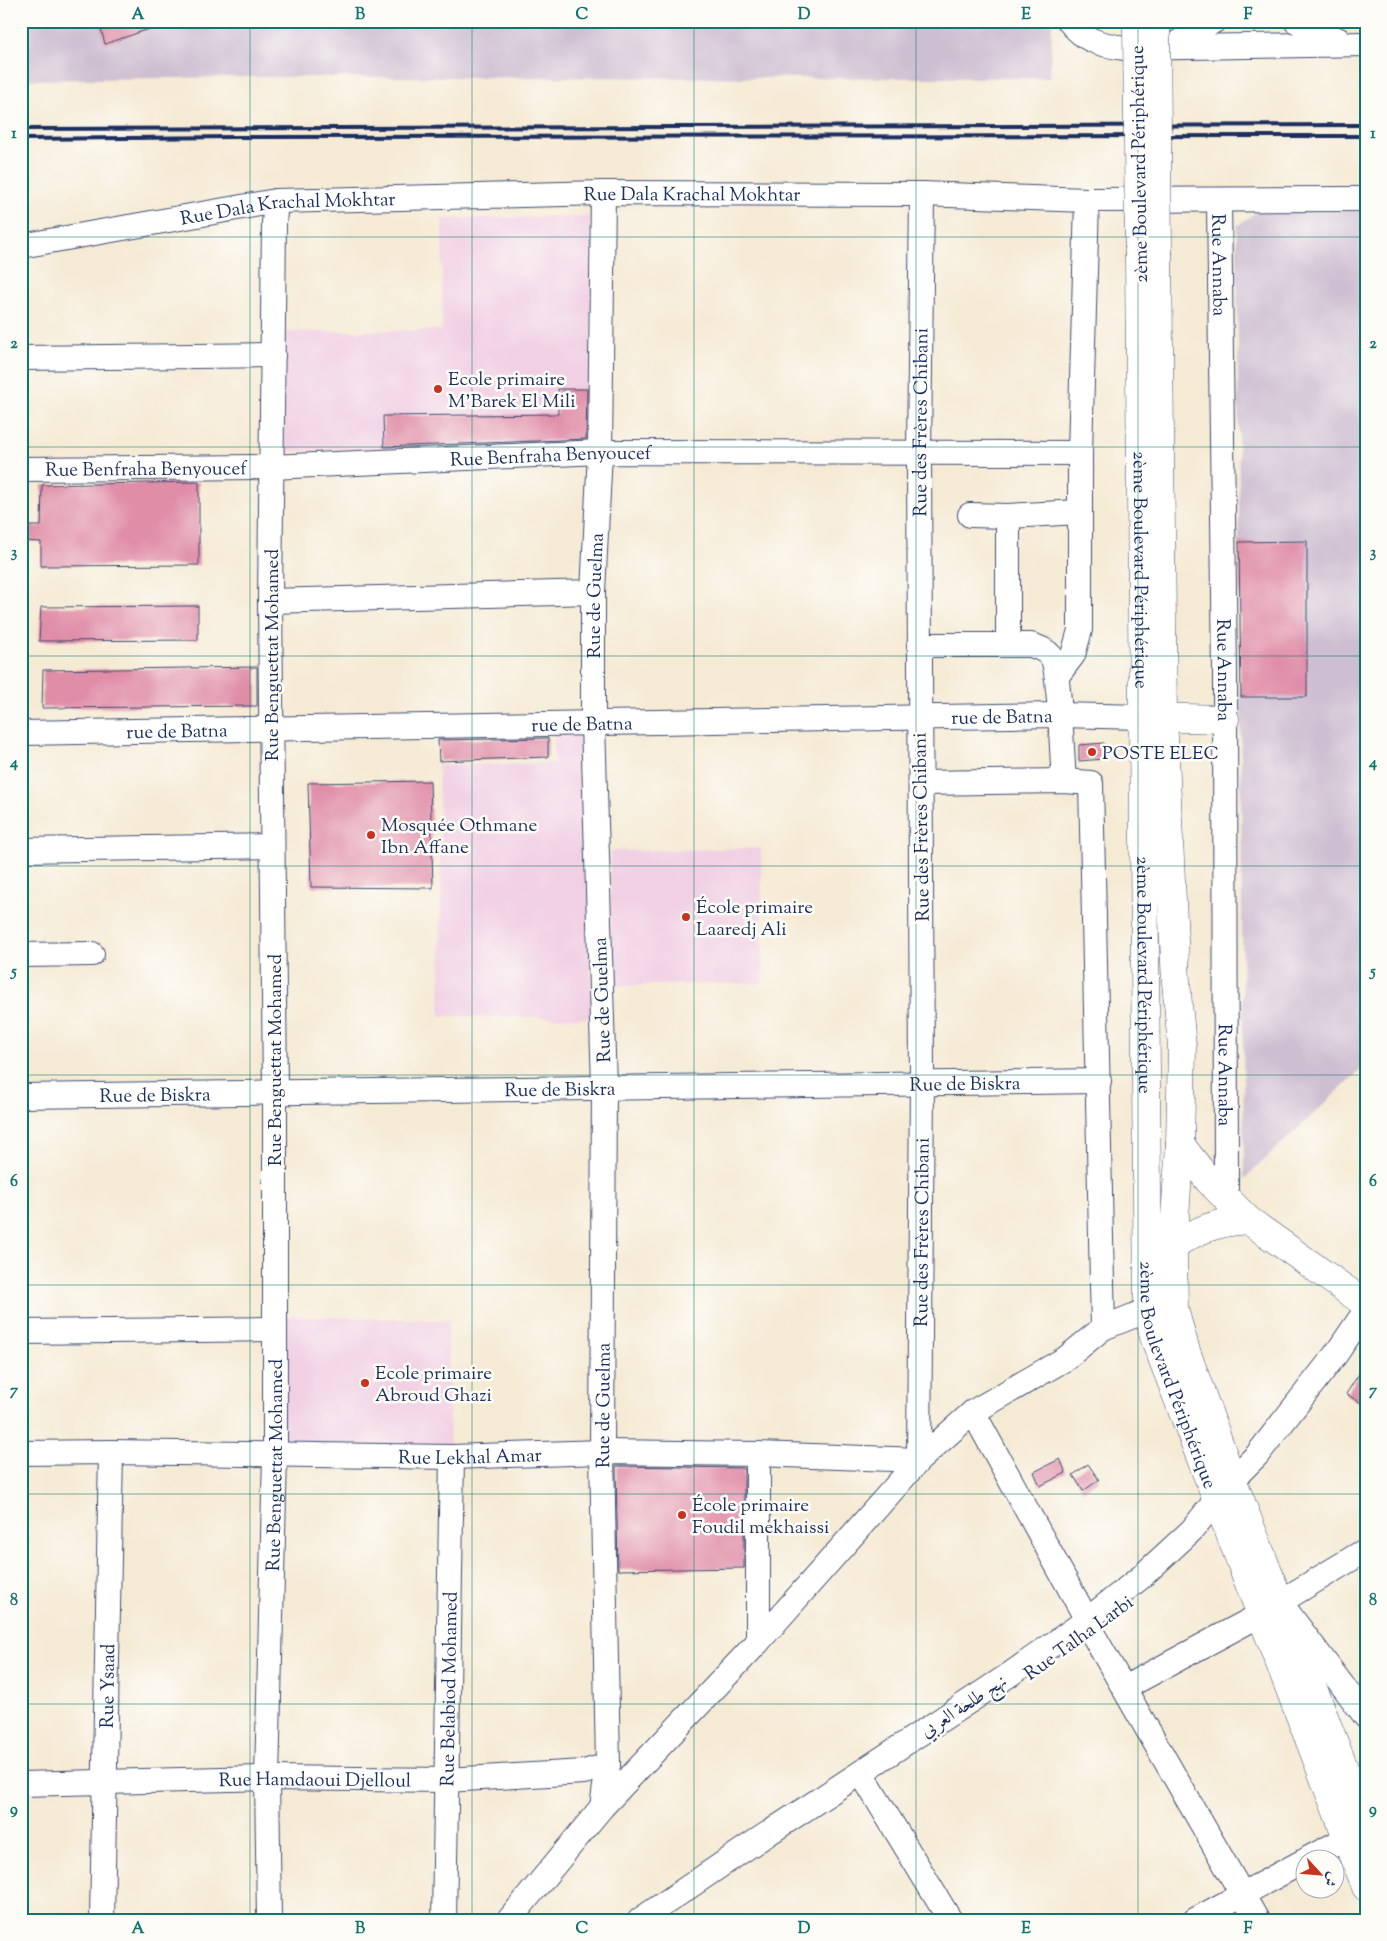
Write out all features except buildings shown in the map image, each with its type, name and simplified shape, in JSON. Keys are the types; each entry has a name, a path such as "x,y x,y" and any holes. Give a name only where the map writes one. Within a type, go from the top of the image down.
{"main road":[{"name":"2ème Boulevard Périphérique","path":"1137,21 1148,255 1153,717 1148,1310 1154,1337 1227,1497 1270,1608 1361,1827 1366,1887"},
{"name":"2ème Boulevard Périphérique","path":"1148,255 1156,21"},
{"name":"2ème Boulevard Périphérique","path":"1153,717 1182,1046 1180,1144 1173,1246 1174,1309 1227,1497"},
{"path":"1153,717 1225,719"},
{"path":"1180,1144 1208,1180 1248,1220 1366,1304"},
{"path":"1173,1246 1207,1227 1227,1221 1248,1220"}],"street":[{"path":"1069,21 1076,30 1099,44 1124,48 1357,44"},
{"path":"1171,47 1214,21"},
{"path":"1296,21 1357,44"},
{"name":"Rue Dala Krachal Mokhtar","path":"21,246 276,201 603,193 922,194 1087,200 1366,199"},
{"name":"Rue de Guelma","path":"602,1807 608,1766 602,1452 604,1087 593,724 593,592 600,452 603,193"},
{"name":"Rue des Frères Chibani","path":"919,1460 922,1082 919,452 922,194"},
{"path":"1057,676 1073,655 1080,630 1079,512 1087,200"},
{"name":"Rue Annaba","path":"1219,200 1225,719 1226,1200"},
{"name":"Rue Benguettat Mohamed","path":"269,1920 267,1778 275,1455 276,1092 270,601 274,223 276,201"},
{"path":"21,358 273,355"},
{"name":"Rue Benfraha Benyoucef","path":"21,469 271,467 600,452 1080,453"},
{"path":"970,515 1008,516 1079,512"},
{"path":"1008,516 1008,645"},
{"path":"270,601 593,592"},
{"path":"919,645 1031,645 1044,649 1052,657 1057,676 1064,781"},
{"name":"rue de Batna","path":"21,733 1060,715 1153,717"},
{"path":"921,783 1064,781 1091,784 1103,1328"},
{"path":"21,850 272,846"},
{"path":"21,955 92,954"},
{"name":"Rue de Biskra","path":"21,1096 1099,1081"},
{"path":"509,1920 602,1807 758,1642 919,1460 973,1412 1065,1359 1103,1328 1148,1310"},
{"path":"1227,1497 1256,1456 1336,1354 1366,1310"},
{"path":"21,1332 275,1328"},
{"path":"973,1412 1089,1626 1257,1920"},
{"name":"Rue Lekhal Amar","path":"21,1453 111,1452 452,1457 602,1452 758,1454 919,1460"},
{"name":"Rue Ysaad","path":"102,1920 103,1781 111,1452"},
{"path":"758,1454 758,1642"},
{"name":"Rue Belabiod Mohamed","path":"444,1920 452,1457"},
{"name":"نهج طلحة العربي","path":"640,1920 749,1846 1089,1626 1227,1497"},
{"path":"1124,1688 1270,1608 1366,1550"},
{"path":"1270,1608 1366,1717"},
{"name":"Rue Talha Larbi","path":"668,1920 1089,1626"},
{"name":"Rue Hamdaoui Djelloul","path":"21,1784 267,1778 446,1780 584,1772 608,1766"},
{"path":"866,1781 950,1920"},
{"path":"1326,1848 1361,1827"},
{"path":"1195,1920 1294,1866"}],"shaded area":[{"path":"21,21 1052,21 1050,78 241,77 21,80"},
{"path":"1259,210 1366,211 1366,1065 1244,1179 1237,226"},
{"name":"Ecole primaire M'Barek El Mili","path":"590,216 593,446 284,451 283,332 442,330 442,219"},
{"path":"585,734 592,1018 440,1016 441,879 438,765 554,763 554,735"},
{"name":"École primaire Laaredj Ali","path":"761,848 763,983 612,986 610,851"},
{"name":"Ecole primaire Abroud Ghazi","path":"281,1316 448,1320 450,1450 282,1446"}],"railway":[{"path":"21,129 1366,125"},
{"path":"21,139 233,137 1366,136"}],"place":[{"name":"Ecole primaire M'Barek El Mili","path":"438,389"},
{"name":"POSTE ELEC","path":"1092,752"},
{"name":"Mosquée Othmane Ibn Affane","path":"371,835"},
{"name":"École primaire Laaredj Ali","path":"686,917"},
{"name":"Ecole primaire Abroud Ghazi","path":"365,1383"},
{"name":"École primaire Foudil mekhaissi","path":"682,1515"}]}
